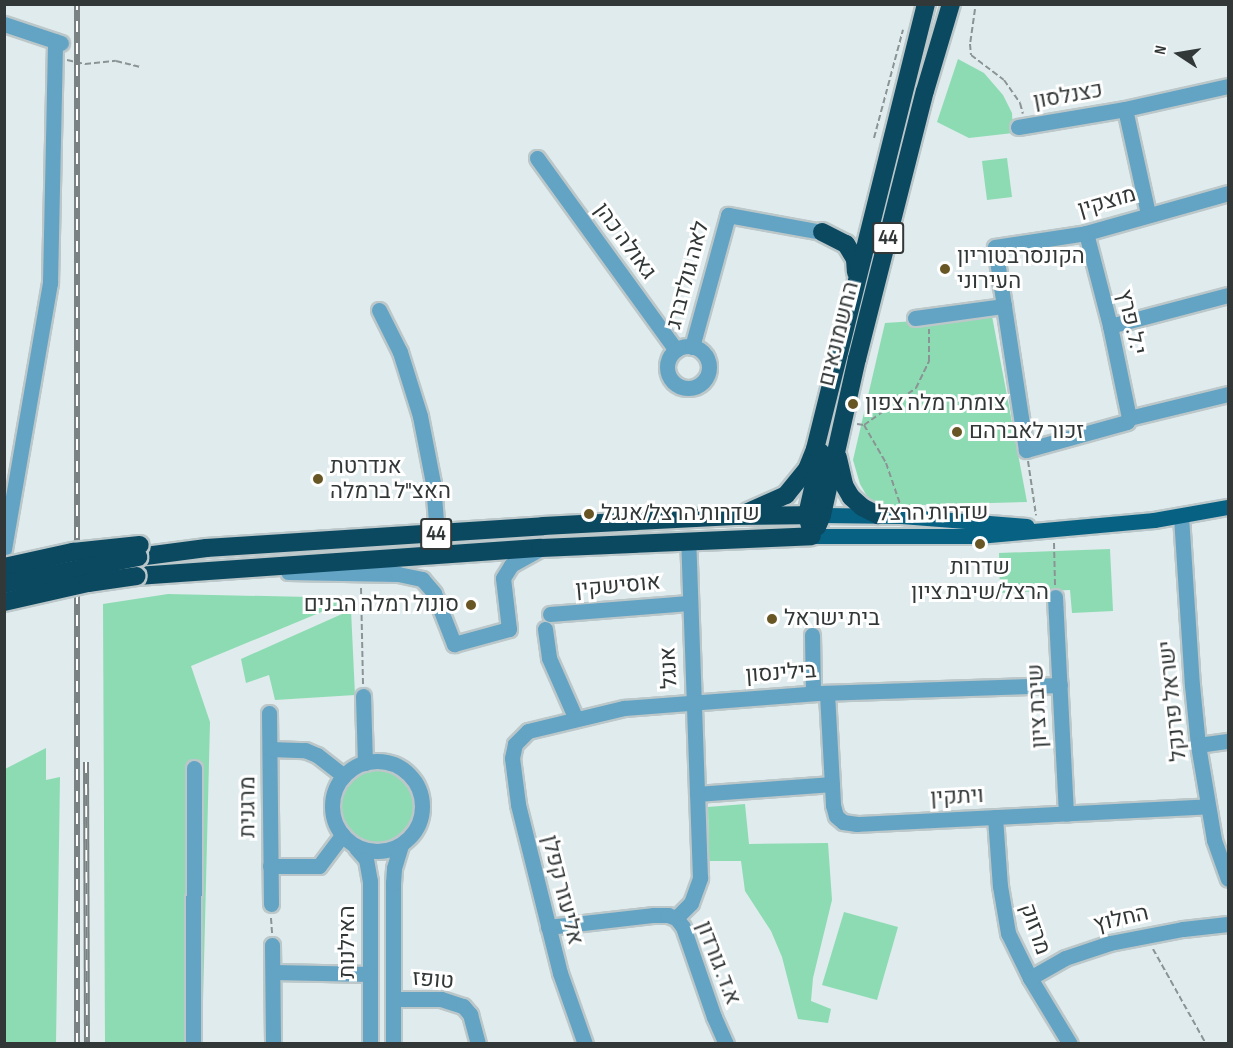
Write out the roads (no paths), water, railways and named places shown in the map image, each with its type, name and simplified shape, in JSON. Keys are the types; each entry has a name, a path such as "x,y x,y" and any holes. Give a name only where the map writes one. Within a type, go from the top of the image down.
{"highway":[{"name":"החשמונאים","path":"812,536 815,515 837,447 925,91 951,4"},
{"name":"החשמונאים","path":"825,413 918,13"},
{"path":"822,232 847,232 855,229 863,224 876,200"},
{"path":"822,232 840,239 852,250 856,267 852,296"},
{"path":"815,515 825,413"},
{"name":"44","path":"735,516 786,495 807,469 825,413"},
{"name":"44","path":"837,447 839,468 851,497 862,507 878,515"},
{"name":"44","path":"139,551 177,544 206,548 735,516 815,515"},
{"name":"44","path":"4,602 88,583 137,576 542,548 812,536"},
{"path":"4,567 73,552 139,551"},
{"path":"4,584 139,551"}],"main road":[{"name":"שדרות הרצל","path":"812,536 978,536 1181,516 1228,507"},
{"name":"שדרות הרצל","path":"815,515 901,516 1054,529"}],"street":[{"path":"4,24 58,42 50,283 4,549"},
{"name":"כצנלסון","path":"1022,126 1125,109 1228,86"},
{"name":"כצנלסון","path":"1125,109 1148,214"},
{"name":"גאולה כהן","path":"537,158 676,350"},
{"name":"מוצקין","path":"1004,306 995,247 1086,233 1228,193"},
{"name":"לאה גולדברג","path":"692,347 728,215 822,232"},
{"name":"י.ל. פרץ","path":"1086,233 1110,326 1128,420"},
{"path":"1110,326 1228,295"},
{"path":"922,317 1004,306 1026,450 1228,394"},
{"path":"379,310 400,352 420,416 433,483 437,534"},
{"path":"692,347 703,354 708,368 704,380 693,387 680,386 669,376 668,363 676,350 692,347"},
{"name":"ישראל פרנקל","path":"1181,516 1198,745 1214,840 1228,879"},
{"name":"אנגל","path":"676,918 691,903 700,878 688,540"},
{"path":"246,568 301,573 398,574 422,579 434,593 454,644 509,629 503,578 511,565 542,548"},
{"name":"שיבת ציון","path":"1056,597 1066,813"},
{"name":"אוסישקין","path":"550,614 689,603"},
{"path":"545,629 549,658 575,717"},
{"name":"ויתקין","path":"812,635 836,816 843,822 856,824 1207,806"},
{"name":"בילינסון","path":"515,744 528,731 575,717 624,708 820,693 1060,685"},
{"path":"363,696 365,763"},
{"name":"מרגנית","path":"269,713 271,904"},
{"path":"1198,745 1228,741"},
{"name":"אליעזר קפלן","path":"515,744 512,758 514,783 525,841 570,1004 585,1044"},
{"name":"מרגנית","path":"270,749 305,750 317,755 344,776"},
{"path":"387,762 400,767 412,777 420,791 422,807 420,820 413,834 401,845 382,851 369,851 354,846 342,835 334,821 332,806 335,789 344,776 365,763 387,762"},
{"path":"193,1044 194,768"},
{"path":"697,794 832,784"},
{"name":"מרזוק","path":"995,817 1003,912 1008,933 1030,978 1070,1044"},
{"name":"מרגנית","path":"270,866 319,866 342,835"},
{"name":"האילנות","path":"393,1044 393,875 401,845"},
{"name":"האילנות","path":"354,846 366,859 369,868 370,1044"},
{"name":"א.ד. גורדון","path":"548,927 654,915 668,915 676,918 683,927 714,1017 726,1044"},
{"name":"החלוץ","path":"1030,978 1085,950 1145,936 1228,924"},
{"path":"272,945 273,1044"},
{"path":"273,972 370,974"},
{"name":"טופז","path":"393,999 441,999 463,1006 470,1014 478,1044"}],"railway":[{"path":"77,4 77,1044"},
{"path":"86,762 87,1044"}],"place":[{"name":"הקונסרבטוריון העירוני","path":"945,269"},
{"name":"צומת רמלה צפון","path":"853,404"},
{"name":"זכור לאברהם","path":"957,432"},
{"name":"אנדרטת האצ\"ל ברמלה","path":"318,479"},
{"name":"שדרות הרצל/אנגל","path":"589,514"},
{"name":"שדרות הרצל/שיבת ציון","path":"980,544"},
{"name":"סונול רמלה הבנים","path":"471,605"},
{"name":"בית ישראל","path":"772,619"}]}
